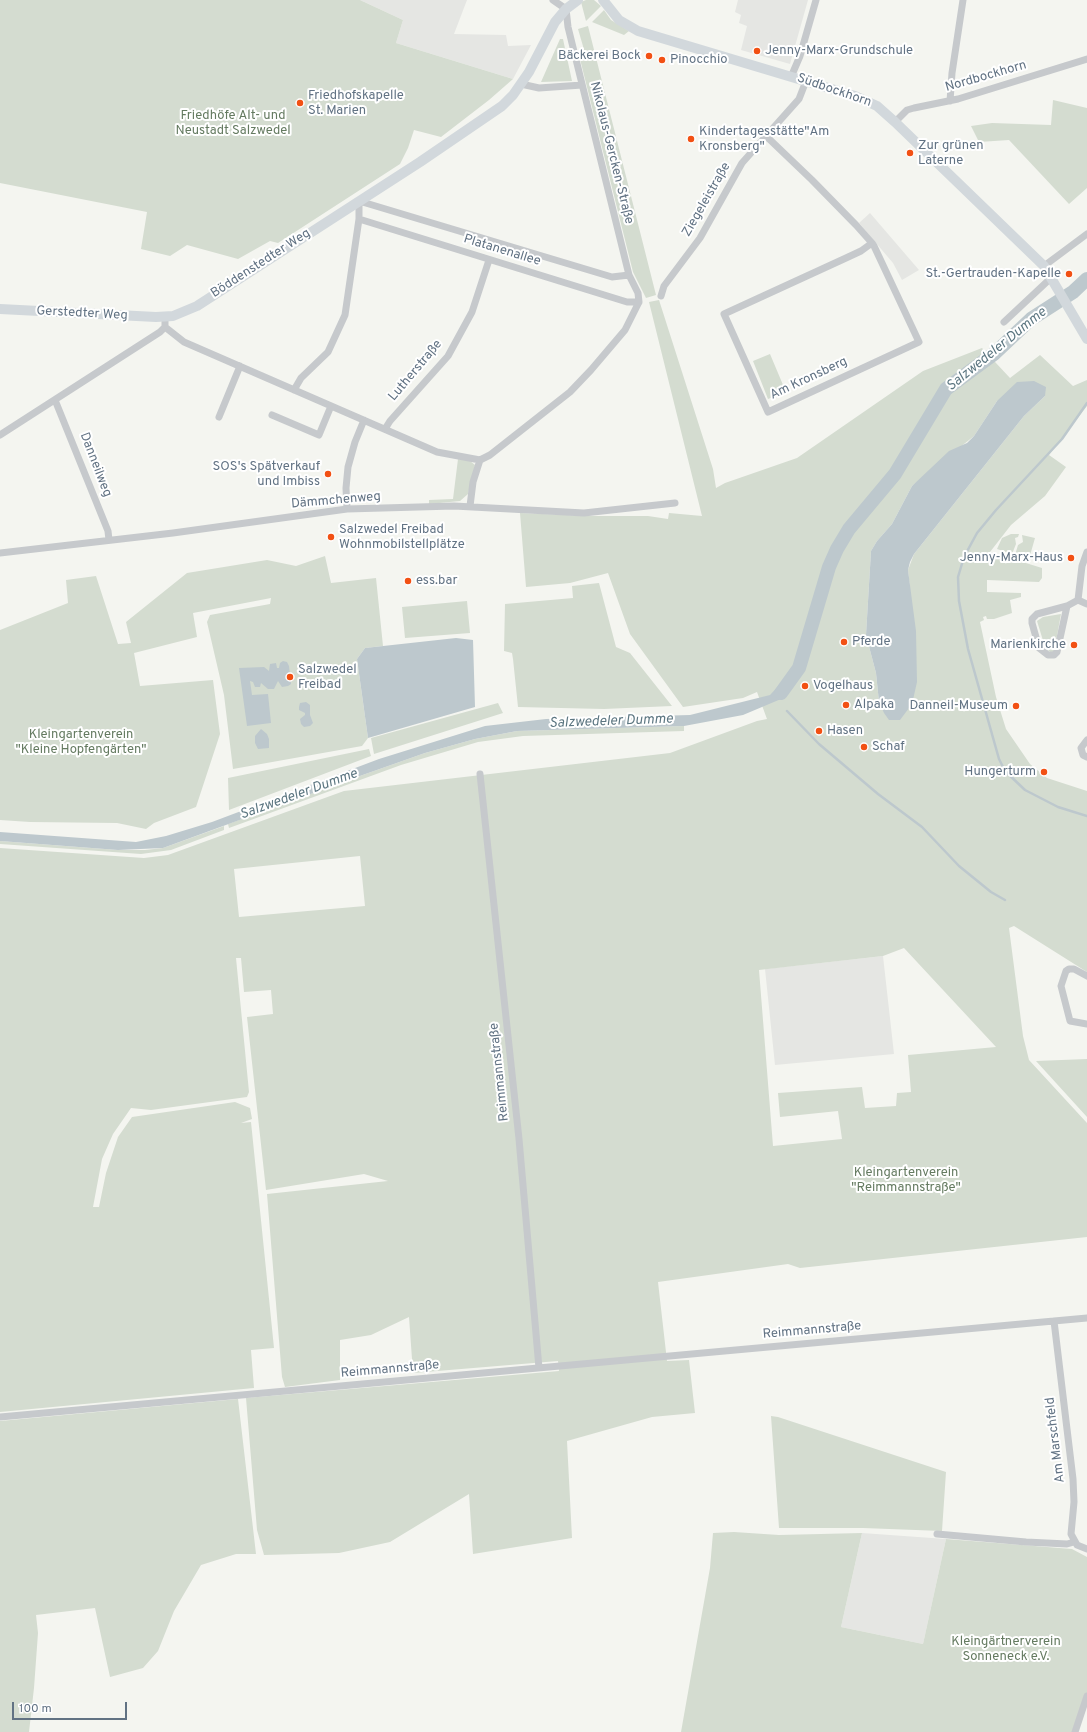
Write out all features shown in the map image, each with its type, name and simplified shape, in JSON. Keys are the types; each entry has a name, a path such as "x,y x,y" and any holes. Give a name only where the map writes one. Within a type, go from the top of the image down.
{"street":[{"path":"553,0 566,9"},
{"name":"Böddenstedter Weg","path":"0,435 155,335 165,322 197,306 502,106 521,84 536,59 550,29 566,9 578,0"},
{"name":"Südbockhorn","path":"603,0 619,20 638,32 806,81 863,99 877,106 1044,266 1064,297 1087,339"},
{"path":"791,77 800,56 816,0"},
{"path":"950,101 952,73 963,0"},
{"name":"Nikolaus-Gercken-Straße","path":"566,9 568,27 629,275 638,293 639,302"},
{"name":"Nordbockhorn","path":"895,122 907,110 950,101 1087,59"},
{"name":"Ziegeleistraße","path":"661,296 664,286 700,238 742,163 799,98 806,81"},
{"path":"521,84 539,88 582,85"},
{"name":"Am Kronsberg","path":"766,136 812,180 872,243 882,260 919,342 768,412 724,314 856,254 872,243"},
{"path":"294,390 301,378 328,352 345,315 359,219 359,201"},
{"name":"Platanenallee","path":"359,201 612,277 629,275"},
{"name":"Platanenallee","path":"359,219 627,302 639,302"},
{"path":"1044,266 1087,234"},
{"name":"Lutherstraße","path":"385,429 390,421 448,356 472,312 489,260"},
{"path":"1004,322 1052,277"},
{"path":"165,322 184,342 437,452 480,460 490,455 582,381 625,330 639,302"},
{"name":"Gerstedter Weg","path":"0,309 165,322"},
{"path":"219,417 240,366"},
{"name":"Danneilweg","path":"55,400 108,531 109,540"},
{"path":"272,415 319,435 331,406"},
{"path":"347,509 346,488 348,467 355,442 364,420"},
{"path":"470,506 473,482 480,460"},
{"name":"Dämmchenweg","path":"0,553 173,534 347,509 470,506 563,513 584,513 675,503"},
{"path":"1078,600 1082,566 1087,552"},
{"path":"1078,600 1087,604"},
{"path":"1067,606 1057,652 1054,655 1048,655 1039,648 1032,619 1037,614 1067,606 1078,600"},
{"path":"1085,756 1081,748 1087,740"},
{"name":"Reimmannstraße","path":"480,774 519,1140 539,1368"},
{"path":"1087,976 1074,969 1069,969 1066,971 1061,986 1070,1021 1087,1024"},
{"name":"Reimmannstraße","path":"0,1417 1087,1318"},
{"name":"Am Marschfeld","path":"1054,1321 1073,1474 1074,1502 1071,1534 1074,1542"},
{"path":"937,1534 1026,1542 1067,1544 1074,1542 1087,1549"},
{"path":"1075,1732 1087,1696"}],"shaded area":[{"path":"360,0 467,0 454,34 506,35 508,46 531,45 513,79 396,43 403,20"},
{"path":"738,0 808,0 790,64 741,50 747,26 739,23 741,15 735,12"},
{"path":"870,213 919,270 902,280 893,263 859,223"},
{"path":"883,956 894,1054 775,1065 765,969"},
{"path":"862,1533 946,1539 923,1644 841,1627"}],"green space":[{"name":"Friedhöfe Alt- und Neustadt Salzwedel","path":"0,0 360,0 403,20 396,43 513,79 489,100 441,137 414,130 408,148 400,164 278,243 270,241 238,259 187,245 170,256 141,249 147,212 0,183"},
{"path":"586,0 594,0 601,6 586,21 581,2"},
{"path":"604,10 611,20 629,31 624,35 592,22"},
{"path":"588,26 656,295 646,298 633,272 579,55 585,53 578,29"},
{"path":"560,39 563,39 572,81 541,82"},
{"path":"1053,100 1087,108 1087,188 1069,204 1009,140 979,142 971,126 992,123 1051,125"},
{"name":"Kleingartenverein \"Reimmannstraße\"","path":"659,300 713,469 716,488 725,483 797,458 923,371 982,348 1010,378 1040,355 1073,386 1087,380 1087,406 1049,455 1066,467 1045,496 1011,525 990,552 1042,568 1042,578 1039,582 987,580 987,592 1021,593 1021,597 1010,600 1012,613 994,619 987,619 986,616 983,617 984,620 980,622 996,697 1006,729 1030,764 1047,778 1087,791 1087,972 1014,926 1009,928 1023,1036 1029,1060 1087,1123 1087,1237 800,1268 788,1264 658,1282 667,1361 689,1360 695,1413 652,1417 567,1441 572,1538 473,1554 469,1494 390,1542 339,1553 264,1555 257,1530 246,1398 559,1371 558,1361 413,1373 409,1317 371,1335 340,1340 340,1380 285,1387 282,1377 267,1194 388,1181 364,1174 266,1190 247,1017 273,1014 271,990 244,992 241,958 236,958 249,1092 247,1097 151,1110 131,1108 113,1134 102,1159 93,1207 99,1207 106,1173 118,1137 132,1117 235,1102 250,1108 252,1119 241,1123 251,1122 274,1348 251,1350 254,1388 0,1412 0,848 144,858 168,855 344,791 670,753 757,721 767,719 757,692 743,698 683,707 630,634 608,573 570,583 526,587 520,513 590,516 648,516 668,519 669,513 702,516 649,302","holes":["1045,396 1024,416 914,554 908,570 910,588 879,702 876,673 866,635 871,551 877,541 892,524 912,486 974,436 997,401","360,856 365,906 239,917 234,869","904,948 996,1047 908,1055 911,1092 897,1093 896,1106 865,1108 862,1087 778,1093 780,1117 838,1111 842,1139 773,1146 759,970 883,956"]},
{"path":"770,354 786,392 768,399 753,361"},
{"path":"458,459 470,461 475,465 468,494 460,501 429,504 429,500 453,499"},
{"path":"1011,534 1019,534 1018,537 1015,538 1016,544 1012,554 997,549 1002,538"},
{"path":"1022,535 1035,538 1029,559 1025,558 1024,554 1015,555 1018,545 1023,542"},
{"name":"Kleingartenverein \"Kleine Hopfengärten\"","path":"325,556 331,583 376,578 383,646 365,648 357,659 368,738 362,746 233,769 224,695 207,622 210,615 270,604 271,598 193,613 197,637 134,653 140,686 213,680 220,734 196,807 154,823 146,829 117,823 30,822 0,820 0,630 68,603 66,580 96,576 118,644 131,643 126,622 187,573 267,560 296,566"},
{"path":"599,583 616,647 630,653 672,706 604,709 518,707 512,653 504,651 505,604 573,598 572,586"},
{"path":"467,601 470,633 405,638 402,607"},
{"path":"1061,614 1054,652 1050,652 1045,647 1037,621 1043,617"},
{"path":"498,703 503,713 374,754 371,738"},
{"path":"684,726 684,731 523,736 478,742 401,765 229,828 228,824 425,753 475,739 517,731"},
{"path":"369,749 371,756 229,810 228,778"},
{"path":"224,826 224,830 171,850 141,854 0,844 0,841 118,850 145,850 163,848"},
{"path":"1087,1059 1087,1117 1036,1061"},
{"path":"238,1399 256,1554 236,1554 201,1565 174,1611 158,1651 143,1668 110,1677 95,1608 36,1615 38,1633 29,1732 0,1732 0,1421"},
{"path":"771,1416 946,1472 942,1531 863,1528 779,1528"},
{"name":"Kleingärtnerverein Sonneneck e.V.","path":"734,1532 779,1535 862,1533 841,1627 923,1644 946,1539 1072,1549 1087,1557 1087,1698 1073,1732 681,1732 710,1568 713,1533"}],"water":[{"path":"1034,381 1046,387 1045,396 1024,416 914,554 910,562 908,570 916,631 917,682 912,704 900,720 889,720 879,702 876,673 866,635 871,551 877,541 892,524 912,486 949,451 967,443 974,436 997,401 1017,382"},
{"path":"456,638 473,640 475,707 368,738 357,659 365,648"},
{"path":"283,661 287,662 289,666 291,684 288,686 282,687 278,681 274,689 268,689 261,683 260,687 255,687 253,682 250,681 252,695 268,694 271,723 247,726 239,668 264,667 269,671 270,664 276,663 277,668 279,668 280,663"},
{"name":"Salzwedeler Dumme","path":"785,679 795,679 781,699 743,715 684,726 517,731 475,739 425,753 163,848 118,850 0,841 0,832 136,842 166,836 212,822 379,759 485,726 546,719 690,715 770,695"},
{"path":"306,702 310,705 310,715 313,723 310,726 304,727 301,724 300,719 305,715 305,713 299,710 299,707 300,703"},
{"path":"261,729 267,734 269,739 269,748 258,749 255,743 255,736"}],"waterway":[{"name":"Salzwedeler Dumme","path":"781,693 799,668 829,567 837,549 849,529 895,474 946,389 995,353 1031,319 1073,292 1087,279"},
{"path":"1087,403 1062,439 996,510 977,533 964,557 958,577 959,601 968,649 999,759 1005,771 1025,790 1058,807 1087,816"},
{"path":"787,711 819,744 878,794 922,827 959,866 991,892 1005,900"}],"place":[{"name":"Jenny-Marx-Grundschule","path":"757,51"},
{"name":"Bäckerei Bock","path":"649,56"},
{"name":"Pinocchio","path":"662,60"},
{"name":"Friedhofskapelle St. Marien","path":"300,103"},
{"name":"Kindertagesstätte\"Am Kronsberg\"","path":"691,139"},
{"name":"Zur grünen Laterne","path":"910,153"},
{"name":"St.-Gertrauden-Kapelle","path":"1069,274"},
{"name":"SOS's Spätverkauf und Imbiss","path":"328,474"},
{"name":"Salzwedel Freibad Wohnmobilstellplätze","path":"331,537"},
{"name":"Jenny-Marx-Haus","path":"1071,558"},
{"name":"ess.bar","path":"408,581"},
{"name":"Pferde","path":"844,642"},
{"name":"Marienkirche","path":"1074,645"},
{"name":"Salzwedel Freibad","path":"290,677"},
{"name":"Vogelhaus","path":"805,686"},
{"name":"Alpaka","path":"846,705"},
{"name":"Danneil-Museum","path":"1016,706"},
{"name":"Hasen","path":"819,731"},
{"name":"Schaf","path":"864,747"},
{"name":"Hungerturm","path":"1044,772"}]}
